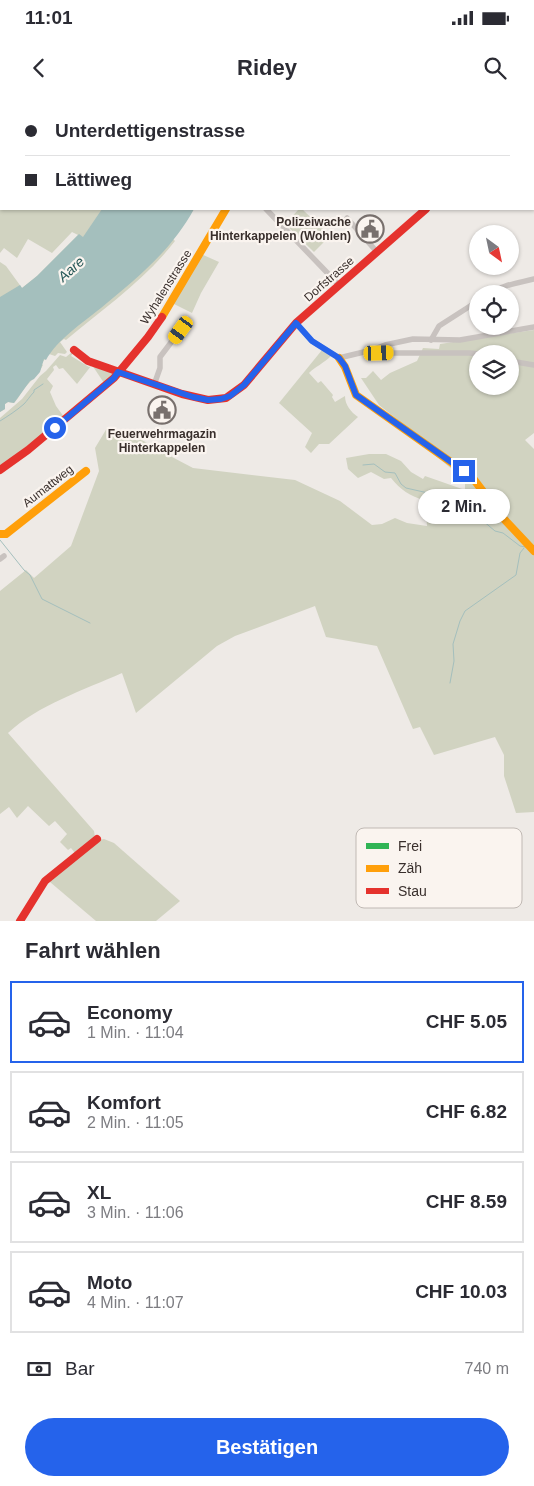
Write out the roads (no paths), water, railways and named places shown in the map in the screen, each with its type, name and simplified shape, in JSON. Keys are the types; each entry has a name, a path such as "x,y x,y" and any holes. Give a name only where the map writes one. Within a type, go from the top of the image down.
{"street":[{"name":"Wyhalenstrasse","path":"0,470 40,441 114,378 152,332 195,264 225,210"},
{"path":"267,210 339,285"},
{"name":"Dorfstrasse","path":"74,350 88,361 154,385 202,400 226,398 244,385 296,323 425,210"},
{"path":"347,218 377,252"},
{"path":"509,285 534,279"},
{"path":"431,340 440,326 469,307"},
{"path":"154,385 160,368 160,357 188,320"},
{"path":"296,323 312,341 339,358 345,366 356,395 472,477 504,519 531,548"},
{"path":"339,358 396,342 460,340 534,327"},
{"path":"372,350 379,353 469,353"},
{"path":"519,362 534,365"},
{"name":"Aumattweg","path":"0,534 6,534 86,471"},
{"path":"20,921 45,881 97,839"}],"water":[{"name":"Aare","path":"101,210 193,210 164,251 127,286 63,339 46,360 44,359 40,372 30,381 14,403 8,402 5,404 5,409 0,412 0,297 20,285 22,288 37,276 79,234 83,237"}],"waterway":[{"path":"0,421 24,404 34,390 43,384"},
{"path":"363,465 374,464 385,472 395,473 401,484 406,488 437,495 448,503 476,515 495,531 503,533 520,546 526,547"},
{"path":"0,540 30,575 42,599 90,623"},
{"path":"450,683 454,661 453,644 465,611 516,575 520,553 524,548"}],"place":[{"name":"Polizeiwache Hinterkappelen (Wohlen)","path":"370,229"},
{"name":"Feuerwehrmagazin Hinterkappelen","path":"162,410"}]}
